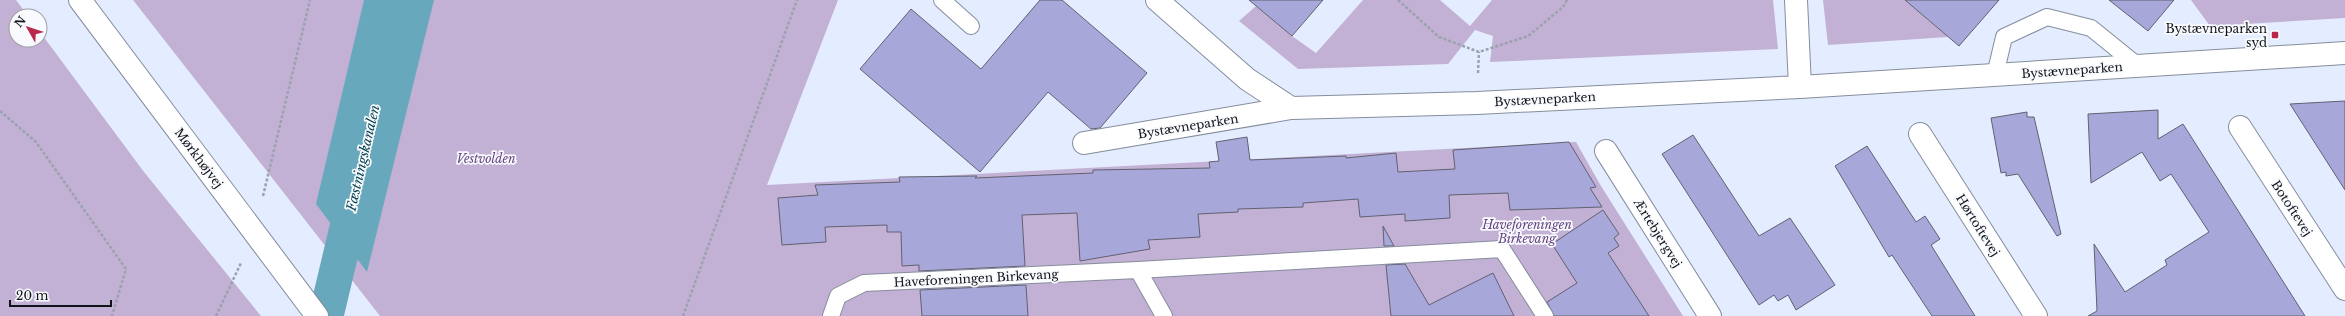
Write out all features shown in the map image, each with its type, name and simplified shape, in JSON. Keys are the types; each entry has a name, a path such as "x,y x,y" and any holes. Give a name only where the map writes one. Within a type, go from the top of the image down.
{"street":[{"name":"Mørkhøjvej","path":"80,0 317,316"},
{"path":"1157,0 1247,79 1291,108"},
{"path":"1796,0 1800,87"},
{"name":"Bystævneparken","path":"1084,143 1291,108 1477,103 1800,87 2345,54"},
{"name":"Botoftevej","path":"2240,126 2345,289"},
{"name":"Hørtoftevej","path":"1920,134 2036,316"},
{"name":"Ærtebjergvej","path":"1606,151 1710,316"}],"lane":[{"path":"942,0 971,26"},
{"path":"1995,75 2004,37 2047,17 2090,28 2138,66"},
{"name":"Haveforeningen Birkevang","path":"831,316 838,296 864,283 1138,270 1502,249 1545,316"},
{"path":"1138,270 1164,316"}],"path":[{"path":"216,316 255,232 310,0"},
{"path":"683,316 797,0"},
{"path":"1398,0 1439,37 1479,52 1528,36 1563,6 1567,0"},
{"path":"0,111 36,142 126,269 112,316"}],"green space":[{"path":"0,0 16,0 22,8 8,8 8,48 48,48 48,43 144,172 261,316 0,316"},
{"name":"Vestvolden","path":"133,0 838,0 767,185 1576,142 1601,186 1683,316 380,316"},
{"path":"1363,0 1440,0 1470,26 1492,0 1773,0 1778,49 1490,62 1493,36 1475,30 1448,64 1298,69 1239,21 1256,6 1292,36 1316,53"},
{"path":"1823,0 1905,0 1948,37 1828,45"},
{"path":"2191,0 2345,0 2345,18 2210,26"}],"water":[{"path":"364,0 434,0 367,272 316,204"}],"building":[{"path":"1040,0 1062,0 1147,73 1100,128 1091,129 1048,92 980,172 860,69 911,9 981,69"},
{"path":"1249,0 1323,0 1292,36"},
{"path":"1905,0 1999,0 1959,46"},
{"path":"2109,0 2174,0 2148,31"},
{"path":"2345,101 2345,190 2290,104"},
{"path":"2158,110 2158,139 2183,124 2305,316 2088,316 2097,311 2094,244 2125,292 2167,265 2165,260 2209,232 2171,174 2160,181 2142,152 2091,183 2088,114"},
{"path":"2027,112 2027,117 2034,117 2061,234 2057,236 2018,174 2006,176 2006,172 2001,173 1991,118"},
{"path":"1693,135 1759,236 1790,218 1835,285 1796,310 1788,295 1778,301 1774,295 1759,305 1662,154"},
{"path":"1247,137 1250,160 1346,156 1346,158 1396,153 1398,172 1455,169 1453,150 1569,142 1596,187 1590,188 1602,207 1510,210 1508,193 1449,195 1450,218 1405,221 1405,214 1360,217 1358,199 1303,203 1303,207 1238,209 1238,212 1198,214 1200,237 1148,240 1150,249 1080,261 1077,213 1022,215 1025,266 919,271 919,265 902,266 901,232 887,232 887,225 825,227 826,242 782,245 778,198 818,195 815,185 900,182 899,177 977,176 975,178 1093,173 1093,170 1210,168 1209,162 1219,161 1216,142"},
{"path":"1867,146 1916,222 1925,216 1940,239 1931,245 1975,316 1932,316 1892,255 1889,257 1835,166"},
{"path":"1603,210 1619,234 1614,238 1619,246 1608,253 1649,316 1554,316 1547,302 1577,283 1552,244"},
{"path":"1383,226 1394,246 1384,246"},
{"path":"1405,264 1429,305 1493,273 1514,316 1391,316 1386,265"},
{"path":"1026,285 1028,316 922,316 920,290"}],"waterway":[{"name":"Fæstningskanalen","path":"326,316 355,194"}],"place":[{"name":"Bystævneparken syd","path":"2275,35"}]}
